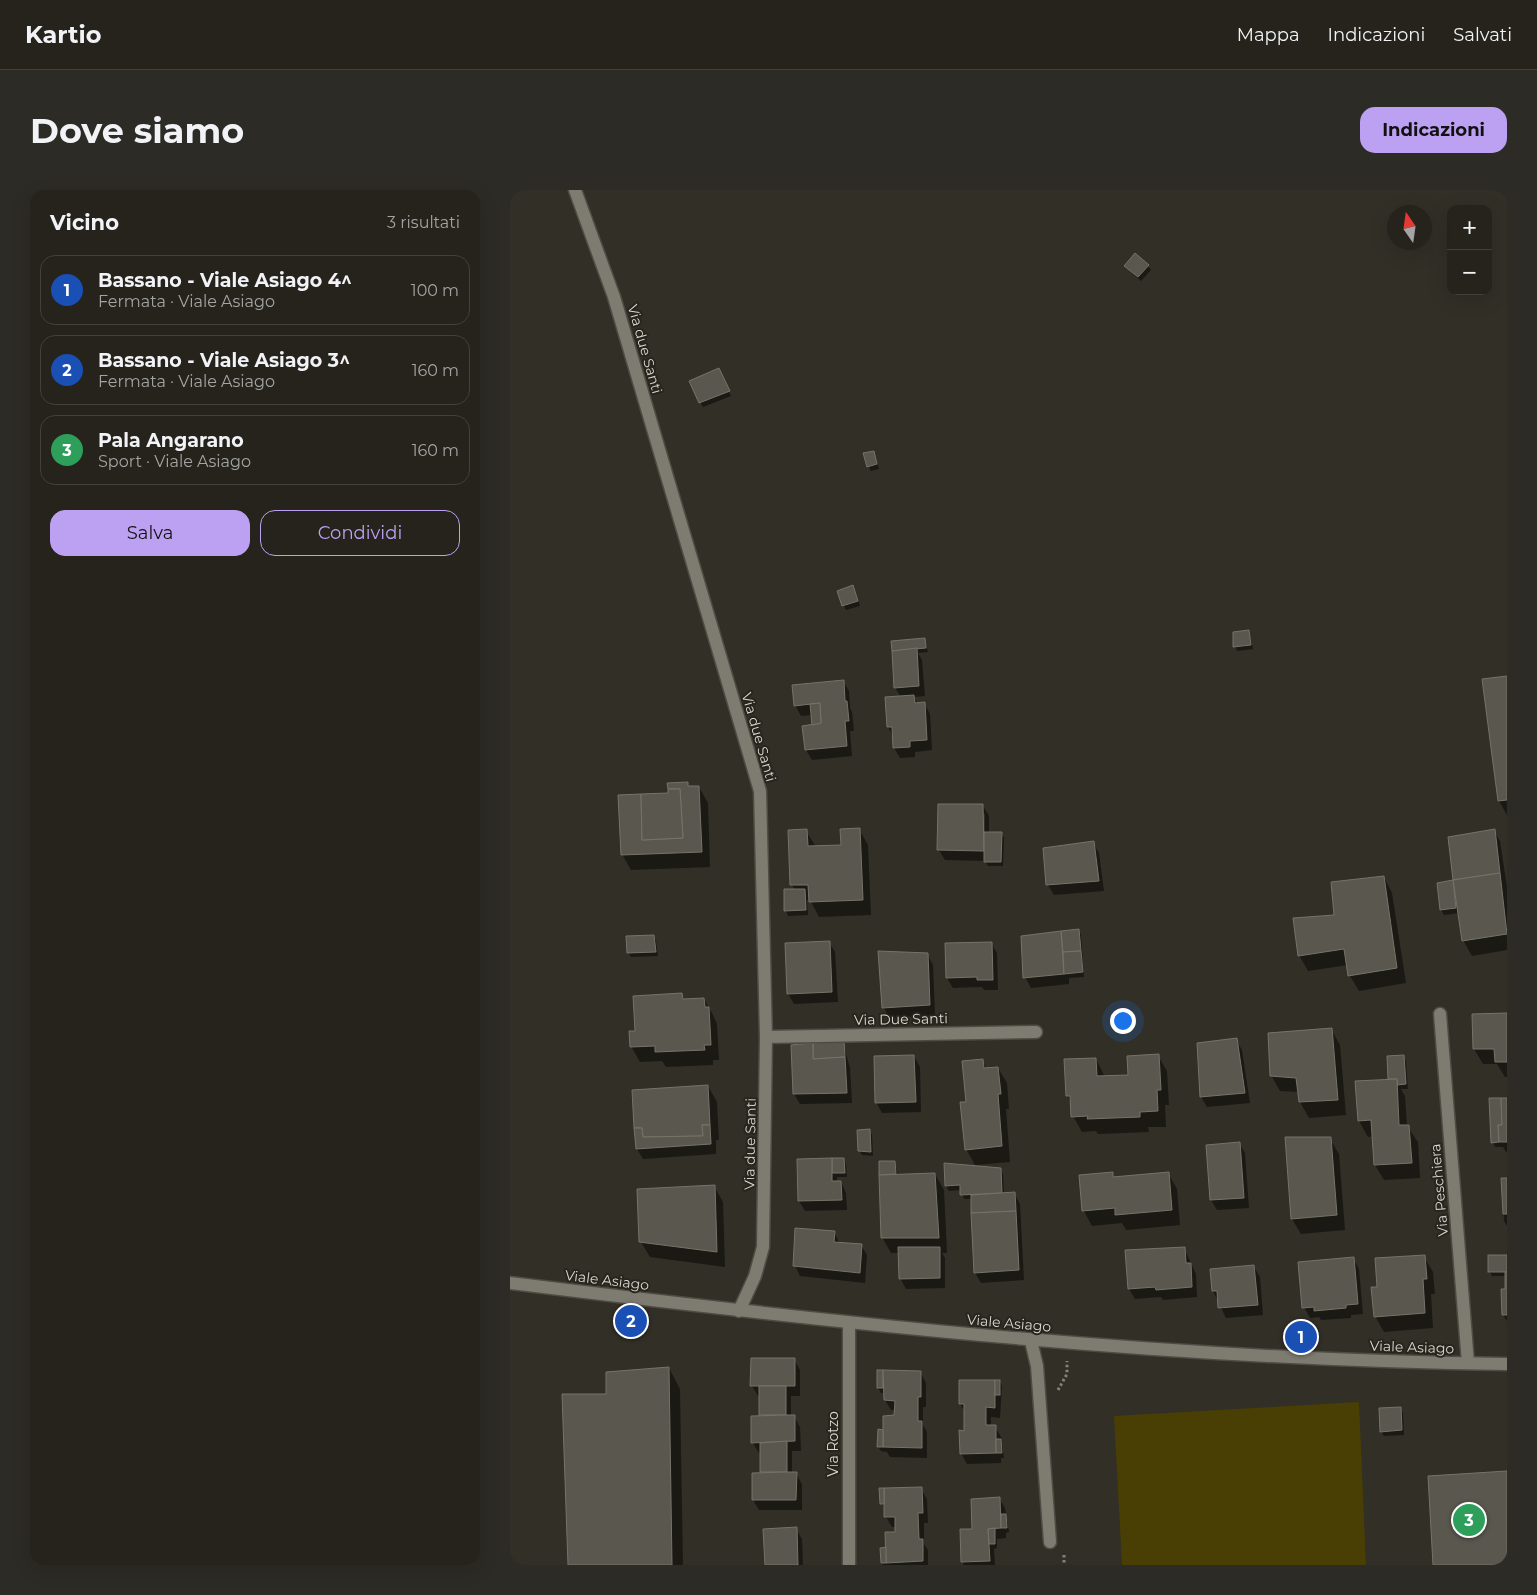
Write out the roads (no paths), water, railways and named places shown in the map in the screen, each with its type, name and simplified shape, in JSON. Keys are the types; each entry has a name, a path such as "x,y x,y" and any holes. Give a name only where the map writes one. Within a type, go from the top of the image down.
{"street":[{"name":"Via due Santi","path":"575,190 614,297 760,791 766,1037 763,1247 755,1276 739,1311"},
{"name":"Via Peschiera","path":"1440,1014 1468,1364"},
{"name":"Via Due Santi","path":"766,1037 1036,1032"},
{"name":"Viale Asiago","path":"510,1283 739,1311 1031,1341 1292,1358 1507,1364"},
{"name":"Via Rotzo","path":"848,1565 849,1323"},
{"path":"1031,1341 1038,1366 1050,1542"}],"place":[{"name":"Bassano - Viale Asiago 3^","path":"631,1321"},
{"name":"Bassano - Viale Asiago 4^","path":"1301,1337"},
{"name":"Pala Angarano","path":"1469,1520"}]}
